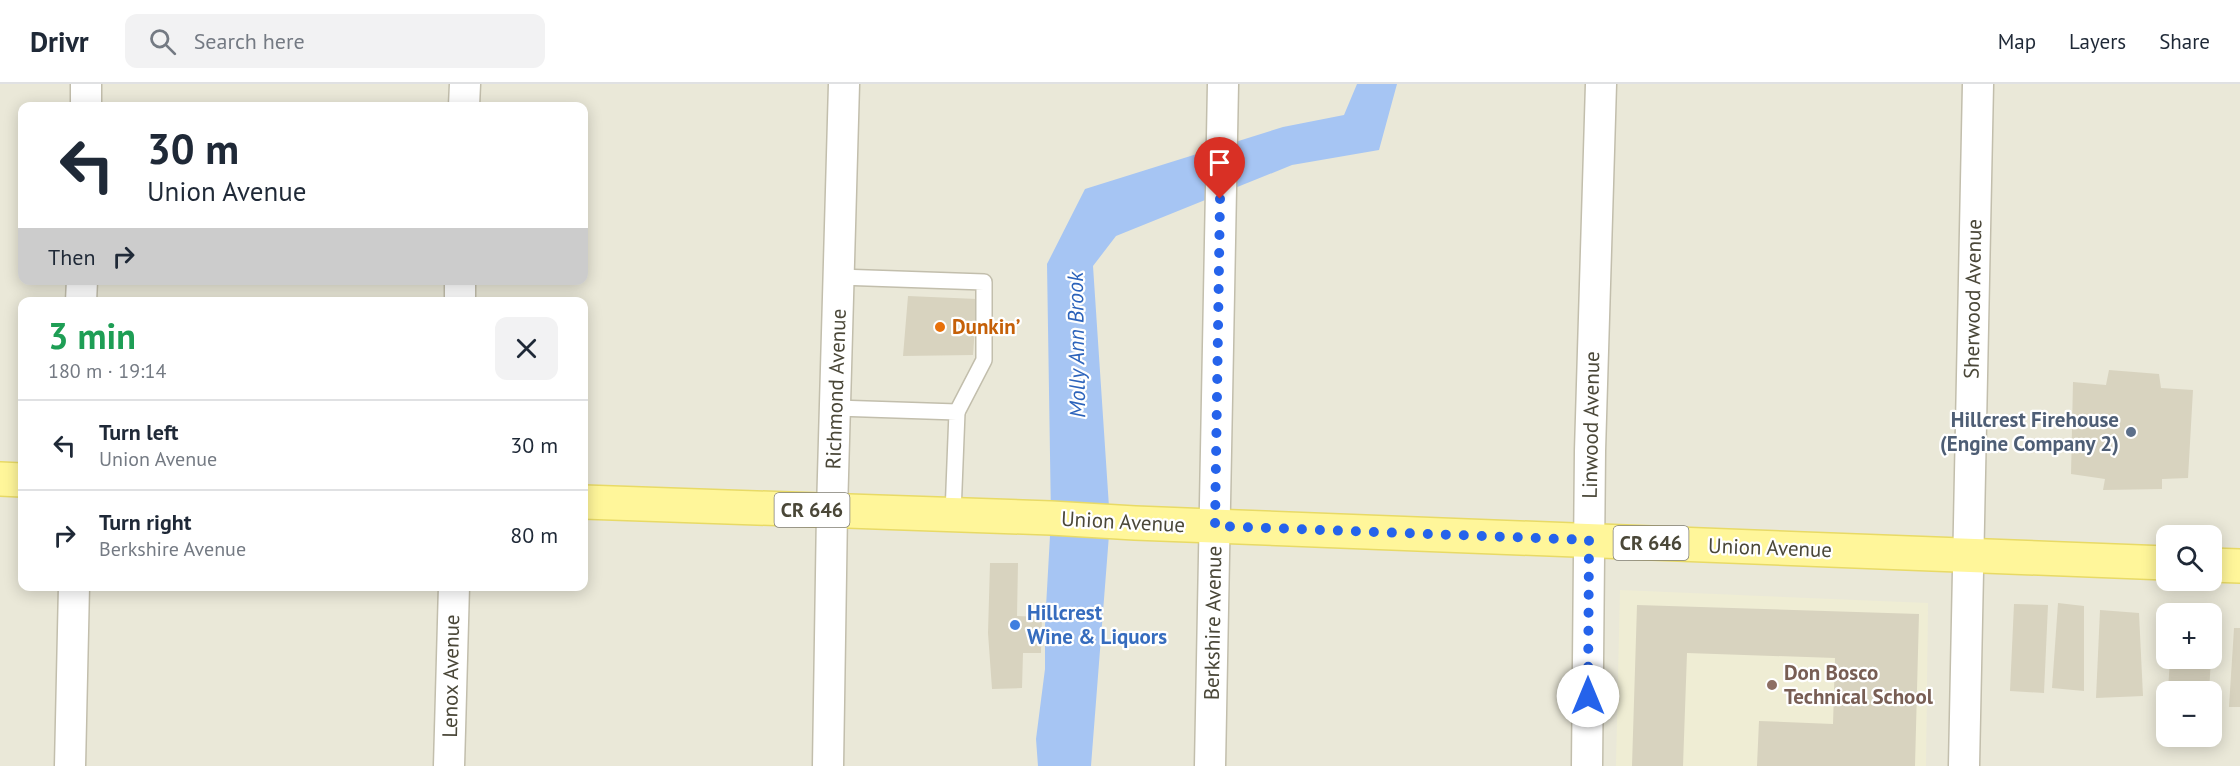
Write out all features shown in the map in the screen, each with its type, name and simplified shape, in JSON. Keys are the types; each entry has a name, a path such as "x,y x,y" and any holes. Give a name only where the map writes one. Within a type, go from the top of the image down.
{"main road":[{"path":"0,479 18,480"},
{"name":"Union Avenue","path":"588,502 953,514 2156,563"},
{"path":"2222,565 2240,566"}],"street":[{"path":"86,84 86,102"},
{"path":"464,102 465,84"},
{"name":"Richmond Avenue","path":"828,766 832,511 844,84"},
{"name":"Berkshire Avenue","path":"1210,766 1223,84"},
{"name":"Linwood Avenue","path":"1587,766 1590,439 1601,84"},
{"name":"Sherwood Avenue","path":"1964,766 1978,84"},
{"path":"70,766 74,591"},
{"name":"Lenox Avenue","path":"449,766 453,591"}],"lane":[{"path":"839,277 984,282 984,360 957,412 953,514"},
{"path":"836,408 957,412"}],"shaded area":[{"path":"0,84 2240,84 2240,766 0,766"},
{"name":"Don Bosco Technical School","path":"1620,590 1928,603 1926,766 1616,766"}],"water":[{"name":"Molly Ann Brook","path":"1357,84 1397,84 1379,150 1292,165 1116,236 1093,266 1110,522 1091,766 1038,766 1036,739 1045,669 1051,518 1047,264 1085,189 1283,127 1344,115"}],"building":[{"name":"Dunkin’","path":"908,296 977,299 973,355 903,356"},
{"name":"Hillcrest Firehouse (Engine Company 2)","path":"2109,370 2159,374 2161,388 2193,390 2188,478 2162,479 2162,489 2103,490 2105,479 2071,474 2073,382 2106,385"},
{"name":"Hillcrest Wine & Liquors","path":"990,563 1018,563 1017,616 1042,617 1041,653 1023,653 1022,688 992,689 988,633"},
{"path":"2058,603 2084,606 2084,691 2052,688"},
{"path":"2014,604 2048,605 2044,693 2010,691"},
{"path":"1637,605 1919,614 1915,766 1757,766 1759,721 1833,724 1835,658 1687,653 1683,766 1632,766"},
{"path":"2100,610 2139,613 2143,696 2096,698"},
{"path":"2234,628 2240,628 2240,707 2229,707"},
{"path":"2169,669 2210,669 2210,681 2169,681"}],"place":[{"name":"Dunkin’","path":"940,327"},
{"name":"Hillcrest Firehouse (Engine Company 2)","path":"2131,432"},
{"name":"Hillcrest Wine & Liquors","path":"1015,625"},
{"name":"Don Bosco Technical School","path":"1772,685"}],"route":[{"path":"1220,199 1215,526 1589,540 1588,696"}]}
